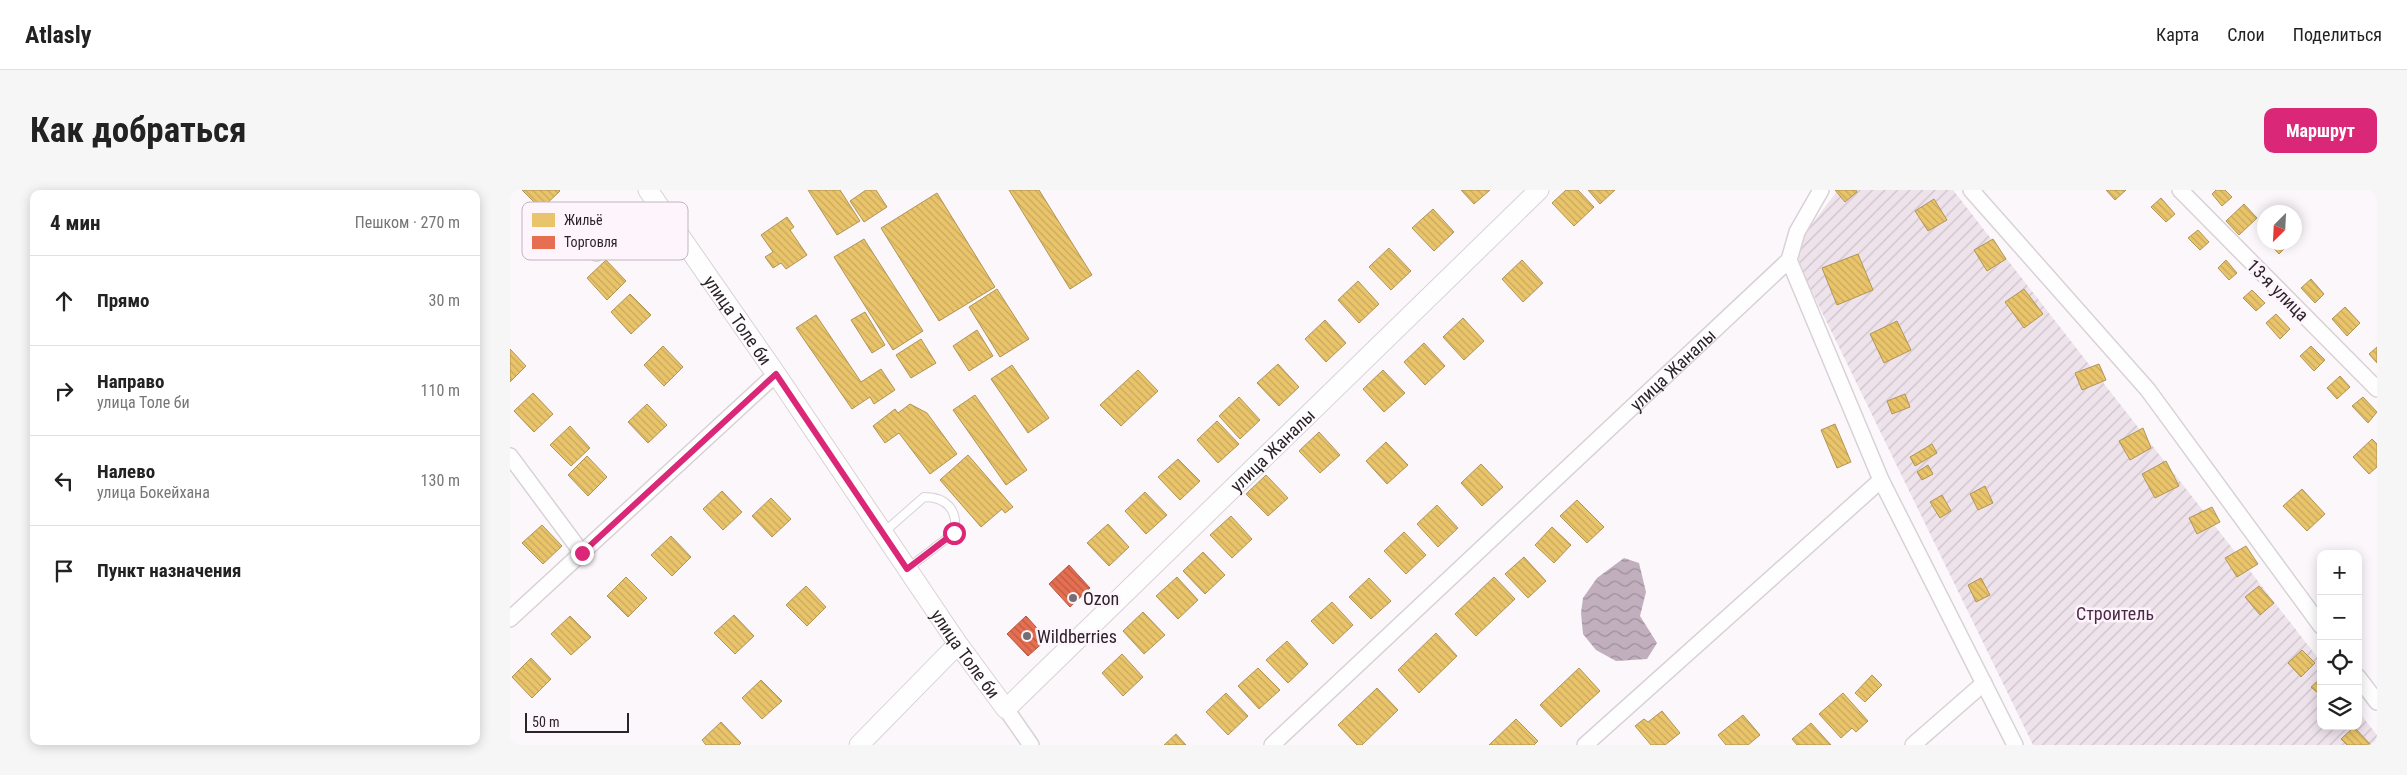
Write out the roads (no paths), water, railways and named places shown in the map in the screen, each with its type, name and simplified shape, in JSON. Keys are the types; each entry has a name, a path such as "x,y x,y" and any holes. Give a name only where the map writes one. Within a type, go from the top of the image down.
{"street":[{"name":"улица Толе би","path":"648,190 656,202"},
{"name":"улица Жаналы","path":"1006,709 1539,190"},
{"path":"1820,190 1797,232 1789,260 1882,480 2015,745"},
{"path":"1971,190 2148,390 2317,621"},
{"name":"13-я улица","path":"2180,190 2377,389"},
{"name":"улица Толе би","path":"688,248 776,374 958,644 1031,745"},
{"name":"улица Жаналы","path":"1272,745 1789,260"},
{"path":"510,619 776,374"},
{"path":"510,456 582,553"},
{"path":"1585,745 1882,480"},
{"path":"858,745 958,644"},
{"path":"2362,682 2377,702"},
{"path":"1913,745 1984,683"}],"lane":[{"path":"883,534 924,497 936,497 952,508 956,523 954,533 907,569"}],"water":[{"path":"1624,558 1639,563 1646,592 1640,616 1657,643 1647,659 1616,661 1596,650 1583,634 1581,613 1583,598 1597,578"}],"place":[{"name":"Ozon","path":"1073,598"},
{"name":"Wildberries","path":"1027,636"}],"park label":[{"name":"Строитель","path":"2115,613"}]}
